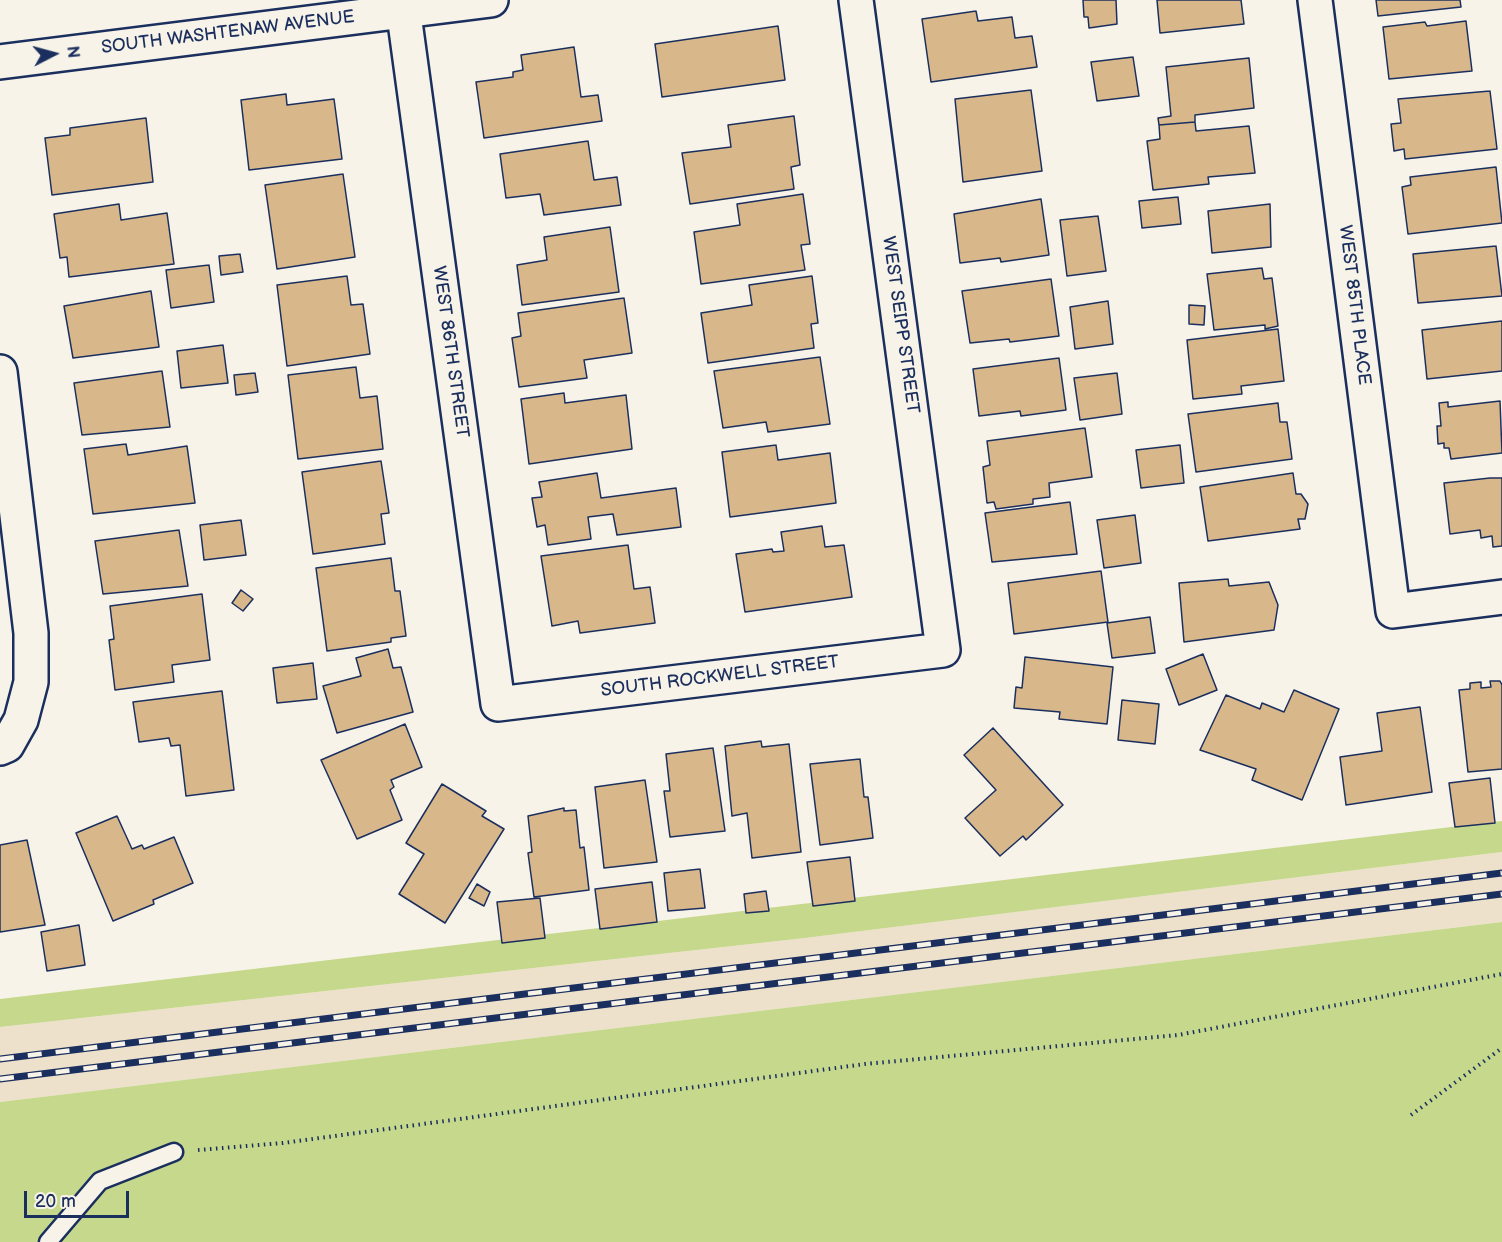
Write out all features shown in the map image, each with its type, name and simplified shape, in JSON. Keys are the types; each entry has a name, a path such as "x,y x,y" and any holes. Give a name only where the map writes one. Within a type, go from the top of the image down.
{"street":[{"name":"SOUTH WASHTENAW AVENUE","path":"0,62 402,6 491,0"},
{"name":"WEST SEIPP STREET","path":"856,0 943,650"},
{"name":"WEST 85TH PLACE","path":"1315,0 1392,611 1502,597"},
{"name":"WEST 86TH STREET","path":"402,6 498,704"},
{"path":"0,372 31,633 32,682 21,720 4,746"},
{"name":"SOUTH ROCKWELL STREET","path":"498,704 943,650"}],"lane":[{"path":"48,1242 100,1181 174,1152"}],"path":[{"path":"174,1152 283,1143 865,1064 1178,1035 1502,974"},
{"path":"1411,1115 1502,1048"}],"shaded area":[{"path":"1502,852 1502,922 0,1102 0,1027 805,938"}],"green space":[{"path":"1502,821 1502,852 805,938 0,1027 0,999"},
{"path":"1502,922 1502,1242 0,1242 0,1102"}],"building":[{"path":"1083,0 1116,0 1117,24 1089,28 1088,17 1084,17"},
{"path":"1157,0 1241,0 1244,24 1160,33"},
{"path":"1376,0 1460,0 1461,7 1378,16"},
{"path":"976,11 978,21 1012,17 1015,38 1032,36 1037,67 931,82 922,19"},
{"path":"1466,21 1472,71 1389,79 1383,27 1425,22 1427,26"},
{"path":"778,26 785,80 662,97 655,44"},
{"path":"574,47 581,97 598,95 602,121 484,138 476,82 513,77 513,72 523,70 521,55"},
{"path":"1133,57 1139,96 1097,101 1091,62"},
{"path":"1249,58 1254,108 1195,115 1195,122 1159,125 1158,118 1171,116 1166,67"},
{"path":"1031,90 1042,171 963,182 955,99"},
{"path":"1490,91 1497,149 1405,159 1404,149 1394,151 1391,124 1401,123 1398,99"},
{"path":"286,94 287,105 334,99 342,159 249,170 241,100"},
{"path":"794,116 800,165 791,167 794,189 690,204 682,153 731,147 728,125"},
{"path":"146,118 153,182 52,195 45,138 70,135 70,128"},
{"path":"1195,122 1196,131 1249,126 1255,173 1208,177 1209,184 1153,190 1147,141 1160,139 1159,125"},
{"path":"588,141 594,180 617,177 621,205 544,215 540,194 506,198 500,154"},
{"path":"1496,167 1502,223 1408,234 1402,187 1411,185 1410,177"},
{"path":"343,174 355,257 277,269 265,185"},
{"path":"803,194 810,244 801,245 805,270 701,284 694,232 740,225 737,204"},
{"path":"1178,197 1181,224 1142,228 1139,201"},
{"path":"1041,199 1049,255 1001,262 1000,258 960,263 954,214"},
{"path":"119,204 121,220 167,213 174,264 69,277 67,257 60,258 54,214"},
{"path":"1270,204 1271,247 1212,253 1208,211"},
{"path":"1098,216 1106,271 1067,276 1060,220"},
{"path":"610,227 619,292 522,305 517,265 547,260 544,237"},
{"path":"1496,246 1502,296 1418,303 1413,254"},
{"path":"240,254 243,272 221,275 219,256"},
{"path":"209,265 214,302 171,308 166,270"},
{"path":"1262,268 1264,279 1272,278 1278,326 1265,329 1265,325 1214,330 1207,274"},
{"path":"347,276 351,305 363,304 370,354 287,366 277,285"},
{"path":"812,276 818,323 811,324 814,348 708,363 701,313 752,305 749,285"},
{"path":"1051,279 1059,336 1010,342 1009,339 970,343 962,291"},
{"path":"151,291 159,347 73,358 64,306"},
{"path":"624,298 632,353 584,360 587,378 519,387 512,338 521,336 518,313"},
{"path":"1108,301 1113,344 1075,349 1070,307"},
{"path":"1189,305 1205,306 1204,325 1189,324"},
{"path":"1502,321 1502,371 1427,379 1422,330"},
{"path":"1278,329 1284,381 1241,386 1242,394 1193,399 1187,340"},
{"path":"223,345 228,383 181,388 177,351"},
{"path":"820,357 830,424 768,432 766,422 723,428 714,371"},
{"path":"1059,358 1066,410 1021,416 1020,411 979,416 973,369"},
{"path":"356,367 360,398 377,396 383,449 298,459 288,375"},
{"path":"162,371 170,427 82,435 74,383"},
{"path":"255,373 258,392 236,395 234,375"},
{"path":"1117,373 1122,414 1080,420 1074,378"},
{"path":"564,393 565,403 626,395 632,449 529,464 521,399"},
{"path":"1500,401 1502,453 1451,459 1449,448 1444,448 1444,443 1438,444 1437,426 1441,426 1439,403 1448,402 1448,407"},
{"path":"1278,403 1280,422 1287,422 1292,459 1196,472 1188,414"},
{"path":"1085,428 1092,477 1049,483 1050,497 1033,499 1033,504 996,509 994,502 987,503 983,467 990,465 987,441"},
{"path":"126,444 128,455 187,446 195,503 93,514 84,449"},
{"path":"776,445 778,460 830,453 836,503 730,517 722,452"},
{"path":"1180,445 1184,483 1141,488 1136,450"},
{"path":"381,461 389,513 381,514 385,544 313,554 302,472"},
{"path":"597,473 601,498 676,488 681,527 617,535 613,514 588,517 591,539 548,545 545,525 537,527 532,498 542,497 539,482"},
{"path":"1293,473 1296,494 1301,494 1308,504 1305,519 1298,519 1300,529 1208,541 1200,487"},
{"path":"1502,478 1502,546 1493,547 1492,536 1481,538 1480,530 1450,534 1444,483"},
{"path":"1070,502 1077,554 992,562 985,513"},
{"path":"1135,515 1141,563 1104,568 1097,520"},
{"path":"241,520 246,555 204,560 200,525"},
{"path":"822,526 825,547 844,545 852,597 745,612 736,554 772,549 773,552 784,551 781,532"},
{"path":"179,530 188,586 103,594 95,541"},
{"path":"628,545 634,589 650,587 655,623 580,633 578,621 552,626 541,556"},
{"path":"391,558 395,591 400,591 406,636 391,638 391,642 327,651 316,568"},
{"path":"1101,571 1108,622 1014,634 1008,583"},
{"path":"1228,579 1229,586 1269,582 1278,605 1274,630 1184,642 1179,583"},
{"path":"241,590 253,599 243,611 232,603"},
{"path":"202,594 210,660 172,665 174,682 115,690 109,640 114,639 110,606"},
{"path":"1150,617 1155,653 1112,658 1107,623"},
{"path":"388,649 393,668 401,667 413,712 337,733 323,686 361,676 356,658"},
{"path":"1203,654 1217,690 1179,705 1166,669"},
{"path":"1025,657 1113,667 1107,724 1059,719 1060,712 1014,708 1016,687 1022,688"},
{"path":"313,663 317,699 277,703 273,668"},
{"path":"1490,681 1500,681 1502,685 1502,769 1468,772 1459,690 1470,689 1470,683 1481,682 1481,688 1491,687"},
{"path":"1294,690 1339,709 1302,800 1252,780 1256,769 1200,750 1226,695 1260,709 1262,703 1284,712"},
{"path":"222,691 234,790 186,796 180,745 171,746 169,738 139,742 133,702"},
{"path":"1122,700 1159,704 1155,744 1118,740"},
{"path":"1420,707 1432,792 1346,805 1340,757 1382,751 1377,713"},
{"path":"405,724 422,767 391,780 394,787 390,790 402,820 357,839 321,760"},
{"path":"993,728 1063,805 1026,840 1023,836 1000,856 965,818 996,790 964,755"},
{"path":"761,741 762,747 789,744 801,852 752,858 747,813 732,816 725,746"},
{"path":"713,748 725,831 670,837 664,791 670,791 666,754"},
{"path":"860,759 864,797 868,797 873,838 820,845 810,764"},
{"path":"1490,778 1495,823 1455,827 1449,783"},
{"path":"645,780 657,862 604,868 595,787"},
{"path":"442,784 486,811 482,816 504,829 445,923 399,894 424,854 406,843"},
{"path":"564,808 564,811 576,810 580,848 584,847 589,890 534,897 528,853 532,852 528,816"},
{"path":"117,816 132,849 142,845 144,849 174,837 193,883 153,900 154,904 113,921 76,833"},
{"path":"27,840 45,925 0,932 0,845"},
{"path":"850,857 855,901 813,906 807,862"},
{"path":"700,869 705,908 668,911 664,873"},
{"path":"652,882 657,922 600,929 595,889"},
{"path":"477,884 490,892 484,906 469,898"},
{"path":"766,891 769,911 746,913 744,894"},
{"path":"540,898 545,938 502,943 497,902"},
{"path":"79,925 85,965 47,971 41,932"}],"railway":[{"path":"0,1059 1502,873"},
{"path":"0,1079 1502,894"}]}
